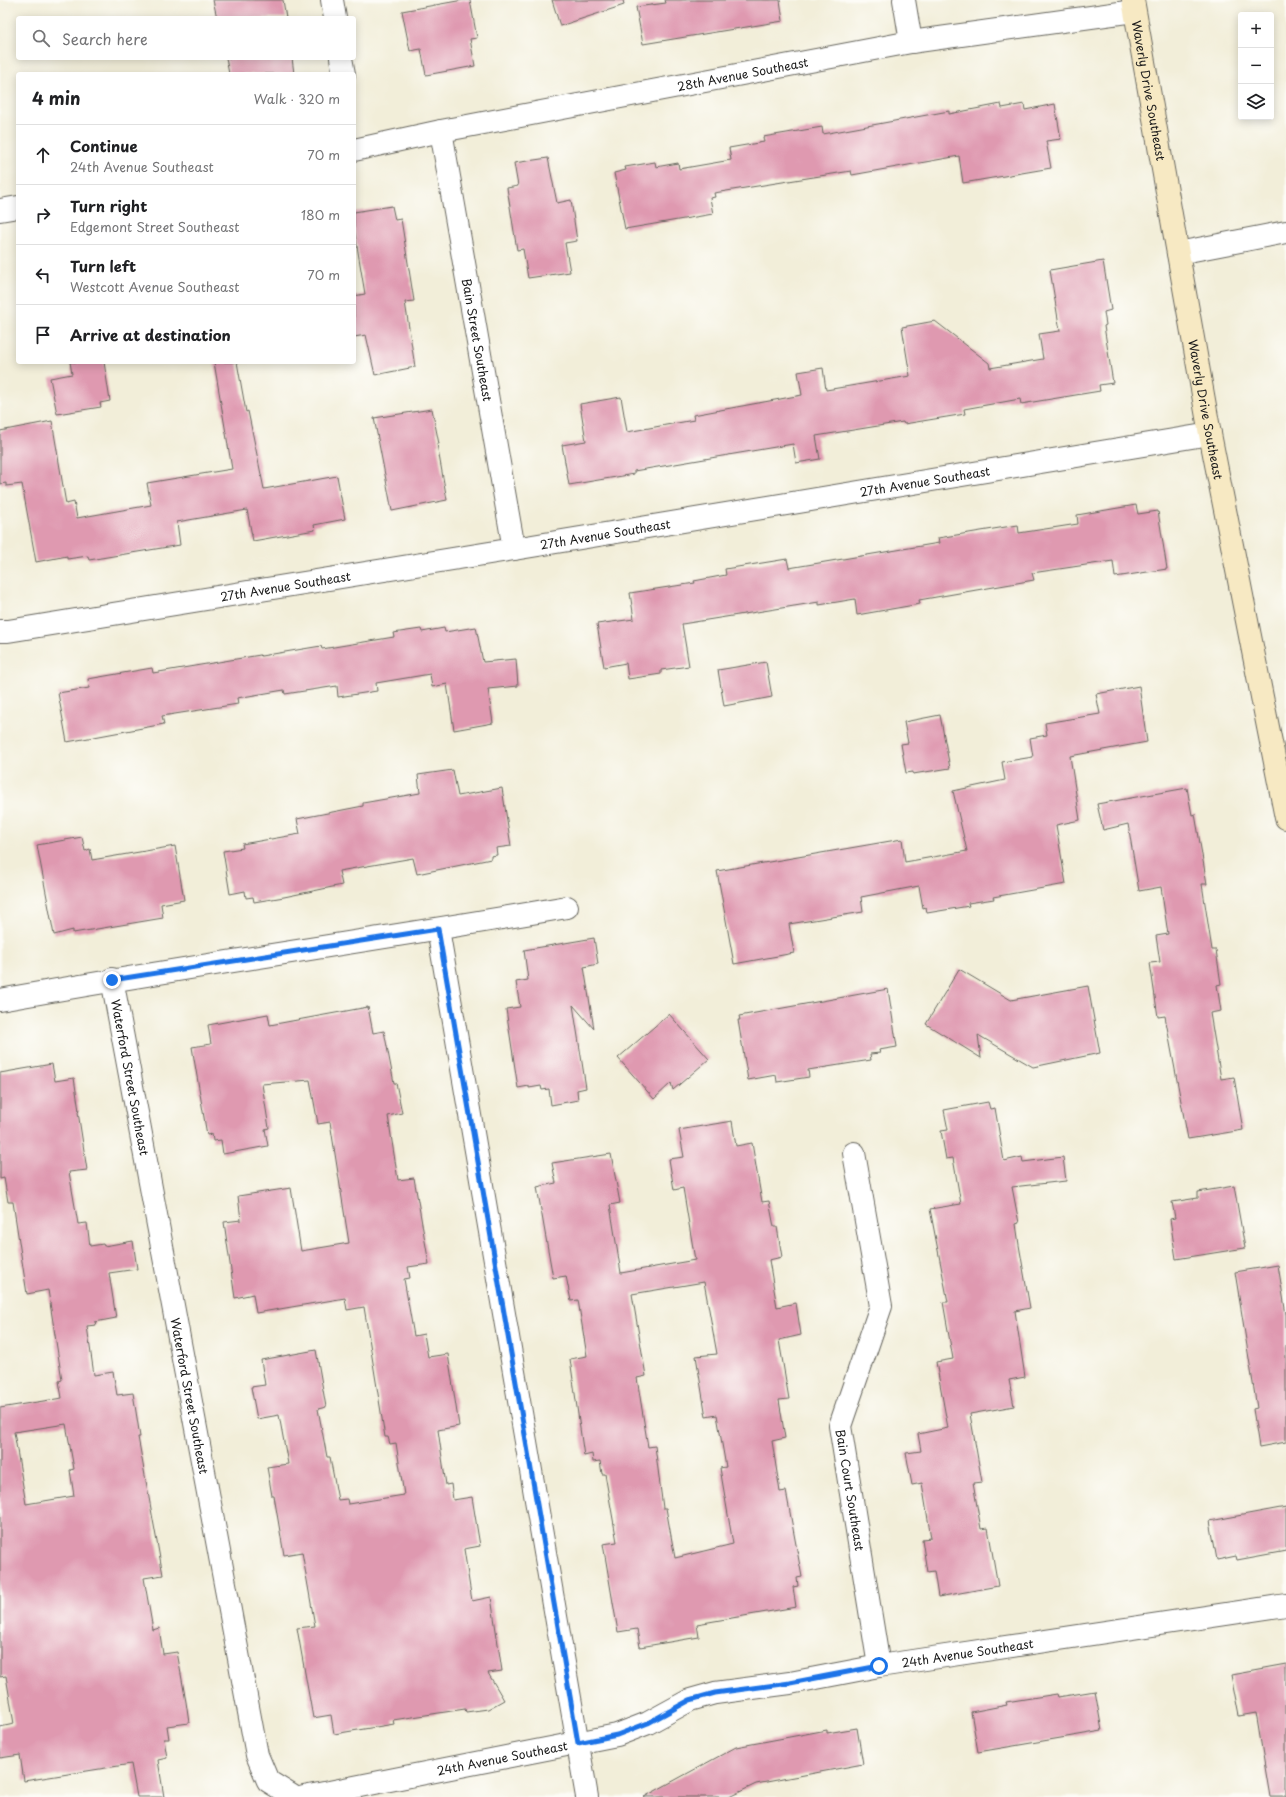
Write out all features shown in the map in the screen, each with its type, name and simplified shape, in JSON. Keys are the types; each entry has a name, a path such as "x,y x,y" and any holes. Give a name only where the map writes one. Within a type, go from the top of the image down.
{"main road":[{"name":"Waverly Drive Southeast","path":"1133,5 1210,434 1286,818"}],"street":[{"path":"332,0 335,16"},
{"path":"904,0 911,42"},
{"name":"28th Avenue Southeast","path":"356,146 911,42 1133,5"},
{"path":"341,60 344,72"},
{"name":"Bain Street Southeast","path":"441,131 514,549"},
{"path":"0,210 16,207"},
{"path":"1178,253 1286,232"},
{"name":"27th Avenue Southeast","path":"0,630 8,631 1210,434"},
{"path":"0,1000 112,980 438,929 566,907"},
{"path":"438,929 587,1797"},
{"name":"Waterford Street Southeast","path":"112,980 256,1755 268,1781 294,1797"},
{"name":"Bain Court Southeast","path":"854,1153 882,1306 840,1426 879,1666"},
{"name":"24th Avenue Southeast","path":"304,1797 617,1735 648,1723 690,1700 715,1693 790,1683 879,1666 1286,1605"}],"building":[{"path":"213,0 283,0 286,16 217,16"},
{"path":"470,0 477,38 470,39 475,66 426,75 421,49 410,51 402,11"},
{"path":"552,0 623,0 624,5 560,26"},
{"path":"665,0 780,0 783,21 643,44 636,7 666,3"},
{"path":"226,60 292,60 294,72 229,72"},
{"path":"1001,104 1002,108 1024,104 1025,110 1055,104 1061,139 1046,141 1051,168 963,183 959,156 852,175 851,171 714,193 715,197 710,198 713,214 625,229 614,173 626,170 625,167 655,162 656,167 678,163 679,169 731,160 729,148 764,142 763,137 822,127 823,134 949,111 949,114"},
{"path":"548,158 557,203 571,200 577,241 565,243 570,272 528,278 523,249 517,250 507,188 518,186 514,163"},
{"path":"392,206 395,220 401,219 414,301 405,302 415,367 375,375 366,335 356,337 356,296 365,294 356,240 356,212"},
{"path":"1103,261 1111,310 1104,312 1106,325 1104,326 1113,383 1099,385 1100,391 1021,404 1020,399 964,409 965,414 816,436 820,459 796,463 793,444 634,471 634,474 569,485 562,445 586,441 580,404 621,397 627,432 694,420 693,415 802,395 798,372 823,368 826,390 910,376 902,327 935,321 989,363 990,368 1043,359 1039,334 1060,331 1050,270"},
{"path":"70,364 104,364 110,401 100,403 101,407 57,414 50,378 72,374"},
{"path":"214,364 237,364 246,412 248,411 264,489 337,476 345,519 314,525 315,530 253,541 247,510 177,522 180,545 89,560 88,556 67,559 67,556 36,562 22,484 6,486 6,483 0,484 0,431 52,421 66,504 74,502 77,518 151,505 147,483 232,469"},
{"path":"432,409 439,444 437,444 447,500 392,511 374,418"},
{"path":"1136,505 1138,514 1158,511 1167,569 1115,577 1113,561 1032,573 1034,580 919,600 920,604 857,615 855,599 819,605 819,602 682,624 689,666 661,670 661,674 628,679 626,663 604,667 597,624 634,619 630,593 695,583 694,581 726,575 725,569 787,559 789,568 939,543 938,538 1018,525 1019,533 1078,524 1077,515"},
{"path":"476,627 483,662 516,659 518,686 488,689 493,723 454,730 447,684 432,687 430,674 376,683 377,691 338,697 337,686 285,694 284,690 237,698 238,704 162,716 164,724 67,742 58,693 89,688 88,679 152,668 153,673 321,646 322,649 394,637 393,633 421,629 422,632 444,628 445,632"},
{"path":"766,662 772,697 724,706 718,670"},
{"path":"1139,686 1147,742 1070,756 1080,820 1056,825 1066,884 993,897 994,899 968,903 969,906 927,913 926,907 923,908 919,886 861,897 863,912 789,924 794,953 734,964 717,871 902,839 905,862 967,851 953,791 1005,780 1002,762 1033,757 1030,738 1047,735 1045,723 1100,714 1096,694"},
{"path":"940,715 950,768 913,774 913,772 906,773 901,744 908,743 904,722"},
{"path":"453,770 458,796 502,788 511,846 496,848 497,855 491,856 491,859 417,874 413,858 339,871 342,885 284,897 254,902 253,897 246,898 245,891 230,894 223,851 243,848 242,844 300,834 297,819 363,806 363,803 420,793 418,775"},
{"path":"1187,788 1192,815 1195,814 1207,884 1202,884 1212,950 1216,950 1221,984 1217,985 1221,1011 1210,1013 1221,1079 1234,1077 1243,1130 1188,1139 1165,1016 1158,1017 1150,963 1160,962 1156,936 1168,934 1161,887 1139,891 1128,824 1103,830 1097,804"},
{"path":"82,837 85,851 90,849 92,860 175,846 184,900 161,904 163,918 73,933 73,930 54,935 37,845"},
{"path":"594,938 598,964 584,967 594,1029 573,1005 586,1088 577,1090 578,1100 551,1105 549,1089 542,1090 541,1086 518,1088 506,1009 520,1007 516,982 528,980 524,950"},
{"path":"959,969 1011,1000 1088,986 1100,1053 1033,1067 978,1035 981,1058 926,1024"},
{"path":"888,989 897,1047 879,1050 880,1053 870,1054 871,1060 808,1070 809,1077 777,1082 776,1075 748,1080 738,1020 740,1020 739,1016"},
{"path":"368,1007 373,1033 384,1031 394,1083 396,1083 402,1113 388,1116 398,1180 414,1178 429,1264 408,1267 410,1278 404,1279 414,1336 424,1334 428,1357 448,1354 459,1426 438,1430 446,1485 451,1484 453,1500 472,1497 480,1546 464,1549 472,1601 491,1597 502,1671 488,1673 504,1700 488,1709 466,1712 465,1709 393,1720 394,1724 334,1734 331,1715 313,1718 297,1628 315,1626 302,1552 284,1555 274,1496 272,1496 267,1467 288,1464 279,1415 257,1419 251,1387 265,1385 261,1360 316,1350 326,1407 318,1409 327,1457 330,1457 338,1500 347,1499 348,1504 404,1495 396,1443 390,1444 388,1437 385,1437 364,1307 347,1310 345,1298 256,1313 253,1294 235,1298 224,1222 241,1220 238,1196 291,1188 301,1251 349,1243 330,1122 318,1124 310,1080 262,1084 269,1128 265,1129 268,1146 223,1154 221,1140 213,1141 212,1134 207,1135 192,1047 211,1044 208,1025 268,1014 270,1025"},
{"path":"669,1014 709,1059 673,1090 671,1083 654,1099 618,1058"},
{"path":"52,1064 55,1081 74,1078 87,1170 69,1172 78,1224 87,1223 90,1246 103,1244 104,1246 133,1241 137,1269 109,1273 116,1318 95,1322 96,1325 87,1326 94,1375 113,1372 117,1395 133,1393 140,1437 138,1437 163,1575 144,1578 153,1630 159,1628 163,1654 177,1652 186,1702 189,1723 167,1726 169,1739 164,1739 167,1758 158,1760 164,1797 137,1797 131,1764 24,1781 20,1755 0,1758 0,1727 14,1724 6,1676 0,1677 0,1408 62,1398 59,1381 62,1380 48,1290 27,1294 13,1202 8,1202 4,1178 0,1179 0,1073","holes":["66,1424 74,1469 70,1470 74,1496 26,1504 14,1432"]},
{"path":"988,1102 990,1109 995,1108 1004,1161 1022,1157 1023,1162 1063,1157 1066,1181 1012,1187 1019,1223 1016,1224 1030,1308 1015,1311 1025,1377 1009,1380 1014,1406 970,1414 982,1482 973,1483 981,1529 988,1528 998,1586 938,1597 934,1571 927,1572 922,1539 931,1538 922,1483 912,1485 906,1453 921,1451 918,1434 948,1428 936,1362 953,1359 943,1302 948,1302 930,1209 961,1204 953,1158 946,1159 941,1131 948,1130 944,1110"},
{"path":"732,1121 736,1146 752,1143 762,1202 769,1201 774,1227 777,1227 782,1257 769,1260 777,1307 796,1303 801,1335 779,1340 789,1399 779,1400 785,1438 772,1441 780,1492 786,1491 802,1577 797,1578 798,1586 793,1587 796,1607 697,1624 699,1637 640,1647 637,1629 618,1632 603,1544 617,1542 605,1474 602,1474 600,1461 593,1462 592,1454 584,1456 570,1359 587,1356 578,1300 571,1301 566,1276 553,1278 537,1187 556,1183 552,1163 611,1154 620,1203 610,1205 621,1273 695,1260 683,1188 674,1190 669,1159 684,1157 679,1130","holes":["704,1282 717,1354 696,1356 706,1417 717,1415 726,1467 720,1468 733,1544 675,1558 666,1508 663,1508 655,1446 648,1447 637,1378 646,1376 632,1294"]},
{"path":"1234,1186 1245,1248 1176,1259 1170,1219 1175,1218 1172,1202 1198,1198 1198,1192"},
{"path":"1278,1265 1286,1315 1286,1442 1259,1447 1253,1409 1257,1408 1235,1272"},
{"path":"1286,1507 1286,1551 1237,1560 1236,1556 1217,1560 1210,1521"},
{"path":"1286,1665 1286,1797 1270,1797 1256,1713 1239,1716 1231,1675"},
{"path":"1095,1691 1102,1731 978,1752 971,1712 1007,1705 1006,1702 1057,1694 1058,1697"},
{"path":"857,1728 863,1764 756,1784 729,1797 644,1797 736,1747 827,1730 827,1733"}],"route":[{"path":"112,980 438,929 578,1743 617,1735 648,1723 690,1700 715,1693 790,1683 879,1666"}]}
